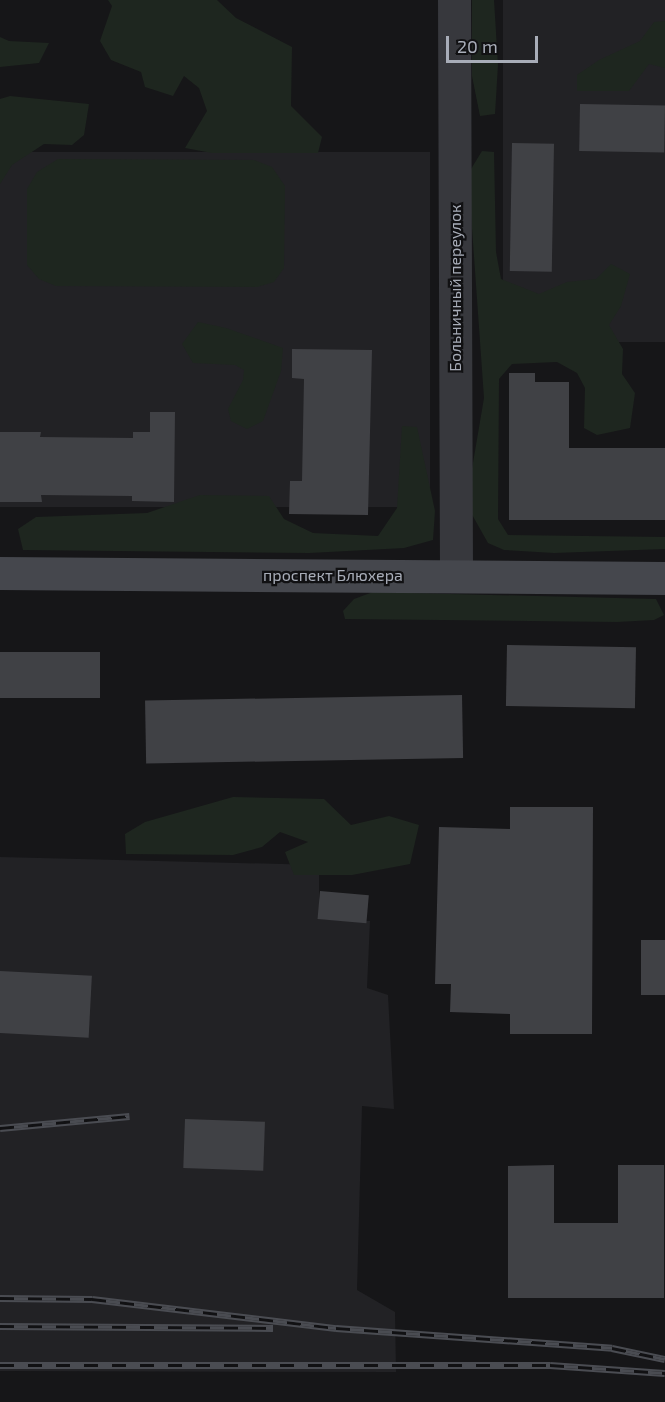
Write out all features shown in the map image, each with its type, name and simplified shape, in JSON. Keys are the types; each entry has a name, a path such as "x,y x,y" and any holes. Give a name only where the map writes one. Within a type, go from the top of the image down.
{"main road":[{"name":"проспект Блюхера","path":"0,573 665,578"}],"street":[{"name":"Больничный переулок","path":"454,0 456,576"}],"shaded area":[{"path":"108,0 217,0 236,18 292,47 291,106 322,137 318,153 212,153 185,148 207,111 199,88 184,76 173,96 145,87 141,72 111,60 100,41 112,6"},
{"path":"472,0 494,0 498,65 495,114 480,116 472,76"},
{"path":"503,0 665,0 665,342 503,342"},
{"path":"665,21 665,68 649,64 629,91 577,91 577,75 599,60 640,41 654,22"},
{"path":"0,37 9,41 49,43 39,63 0,67"},
{"path":"10,96 89,104 84,135 72,145 44,144 12,165 0,184 0,99"},
{"path":"482,151 494,152 496,252 501,279 539,294 567,282 596,279 611,264 630,274 621,306 609,325 623,349 622,374 635,393 630,428 597,435 584,428 585,388 577,373 557,362 512,364 499,379 498,519 508,535 665,537 665,549 554,553 504,550 488,543 466,504 484,398 471,214 471,169"},
{"path":"0,152 430,152 430,507 0,507"},
{"path":"58,159 254,160 272,167 285,186 284,268 274,282 257,287 56,286 39,279 27,265 27,189 37,172"},
{"path":"198,322 226,328 283,348 281,371 263,421 247,429 231,421 228,409 243,380 244,370 235,365 193,363 182,344"},
{"path":"402,426 417,427 435,511 433,540 404,548 309,553 23,550 18,529 36,517 147,513 200,495 269,496 284,519 313,533 378,536 397,508"},
{"path":"373,592 656,599 664,615 654,620 617,622 345,619 343,611 354,599"},
{"path":"233,797 324,799 351,825 389,816 419,825 410,864 352,875 294,875 285,852 308,842 280,832 262,847 233,855 126,854 125,834 145,822"},
{"path":"0,857 319,865 319,919 370,921 367,988 388,995 394,1109 362,1106 357,1290 395,1312 396,1372 0,1371"}],"building":[{"path":"580,104 665,105 664,152 579,151"},
{"path":"512,143 554,144 552,272 510,271"},
{"path":"292,349 372,350 368,515 289,514 290,481 302,481 304,379 292,378"},
{"path":"509,373 535,373 535,382 569,382 569,448 665,448 665,520 509,520"},
{"path":"150,412 175,412 174,502 132,501 132,496 41,495 42,502 0,502 0,432 41,432 40,437 133,438 133,432 150,432"},
{"path":"507,645 636,647 635,708 506,706"},
{"path":"0,652 100,652 100,698 0,698"},
{"path":"462,695 463,758 146,764 145,701"},
{"path":"510,807 593,807 592,1034 510,1034 510,1014 450,1012 451,984 435,984 439,827 510,829"},
{"path":"320,891 369,895 366,923 318,919"},
{"path":"641,940 665,940 665,995 641,995"},
{"path":"0,971 92,976 89,1038 0,1033"},
{"path":"185,1119 265,1122 263,1171 183,1168"},
{"path":"554,1165 554,1223 618,1223 618,1165 664,1165 664,1298 508,1298 508,1166"}],"railway":[{"path":"0,1128 129,1116"},
{"path":"0,1298 92,1299 336,1328 612,1348 665,1359"},
{"path":"0,1326 273,1328"},
{"path":"0,1365 550,1365 665,1373"}]}
